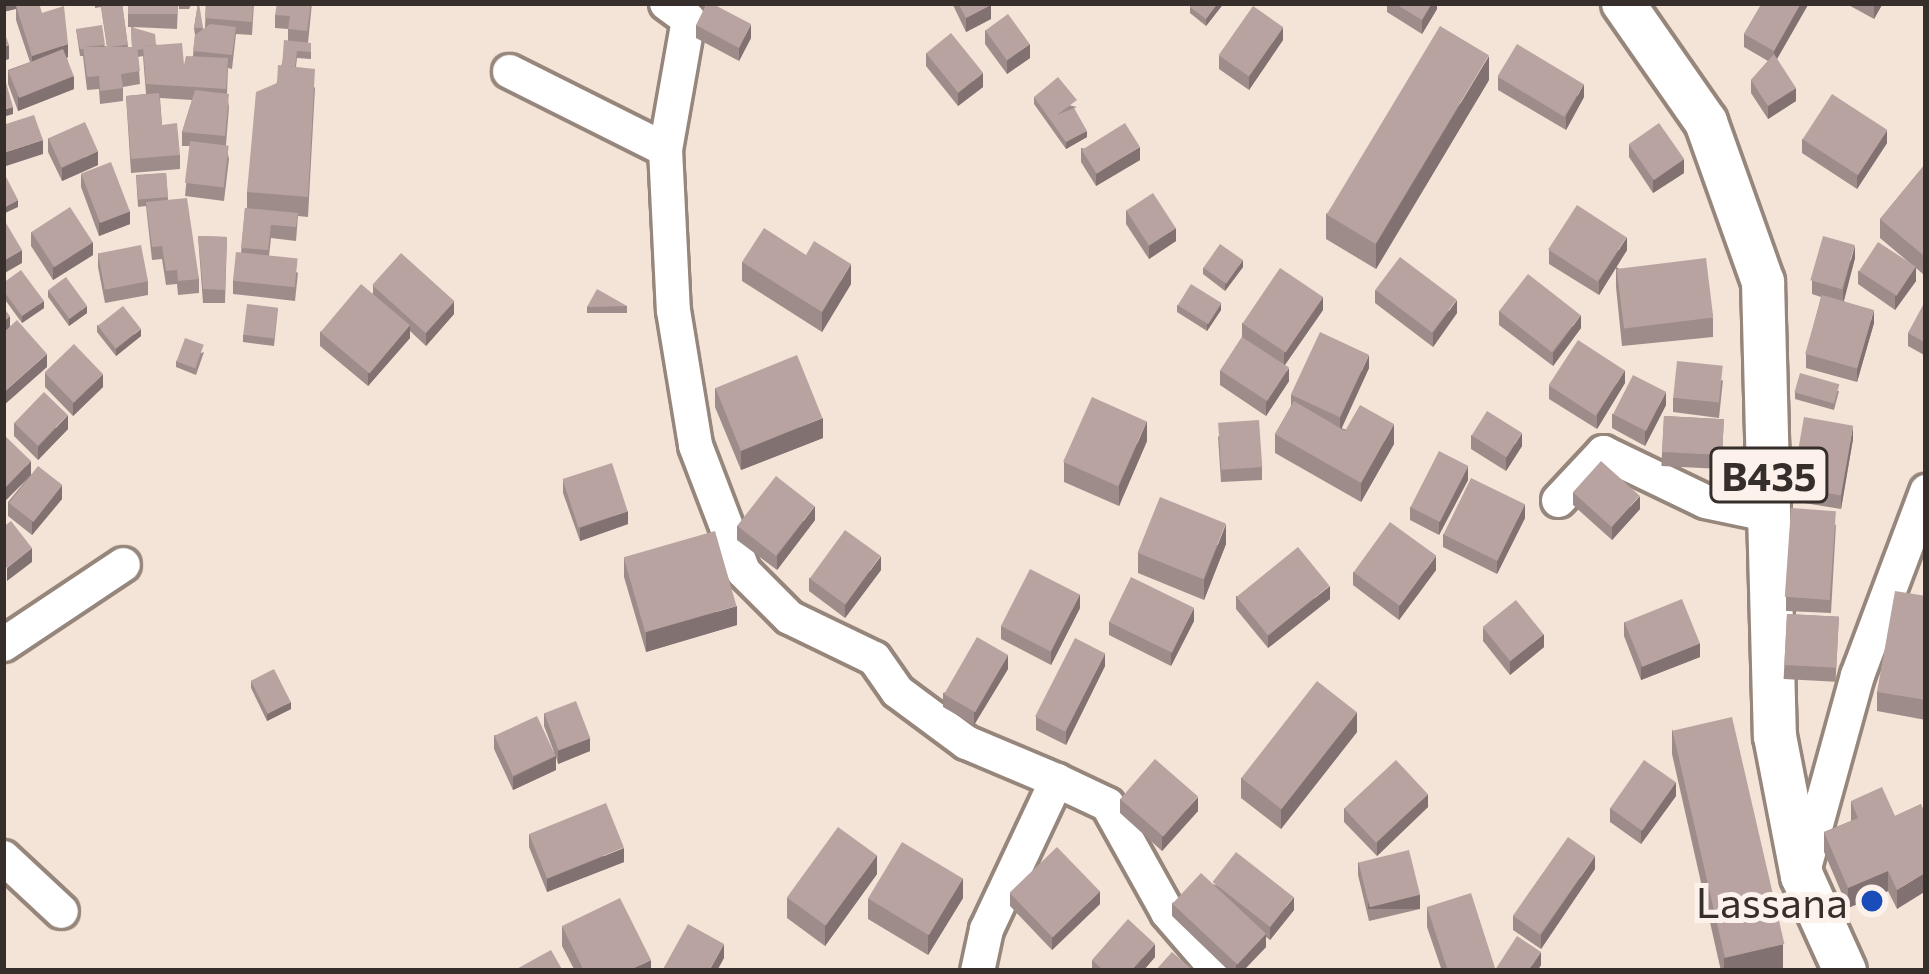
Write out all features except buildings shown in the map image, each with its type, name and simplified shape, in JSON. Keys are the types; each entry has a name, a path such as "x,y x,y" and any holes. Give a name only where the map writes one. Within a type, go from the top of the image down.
{"main road":[{"name":"B435","path":"1623,3 1706,122 1763,282 1774,736 1802,876 1845,971"}],"street":[{"path":"666,3 688,19 665,149 673,310 695,445 743,571 790,616 874,658 897,691 966,742 1106,804 1167,913 1218,971"},
{"path":"509,70 665,149"},
{"path":"1558,500 1603,452 1705,501 1771,515"},
{"path":"1802,876 1857,676 1926,491"},
{"path":"3,644 123,564"},
{"path":"977,971 986,928 1056,780"},
{"path":"3,857 61,911"}],"place":[{"name":"Lassana","path":"1872,901"}]}
